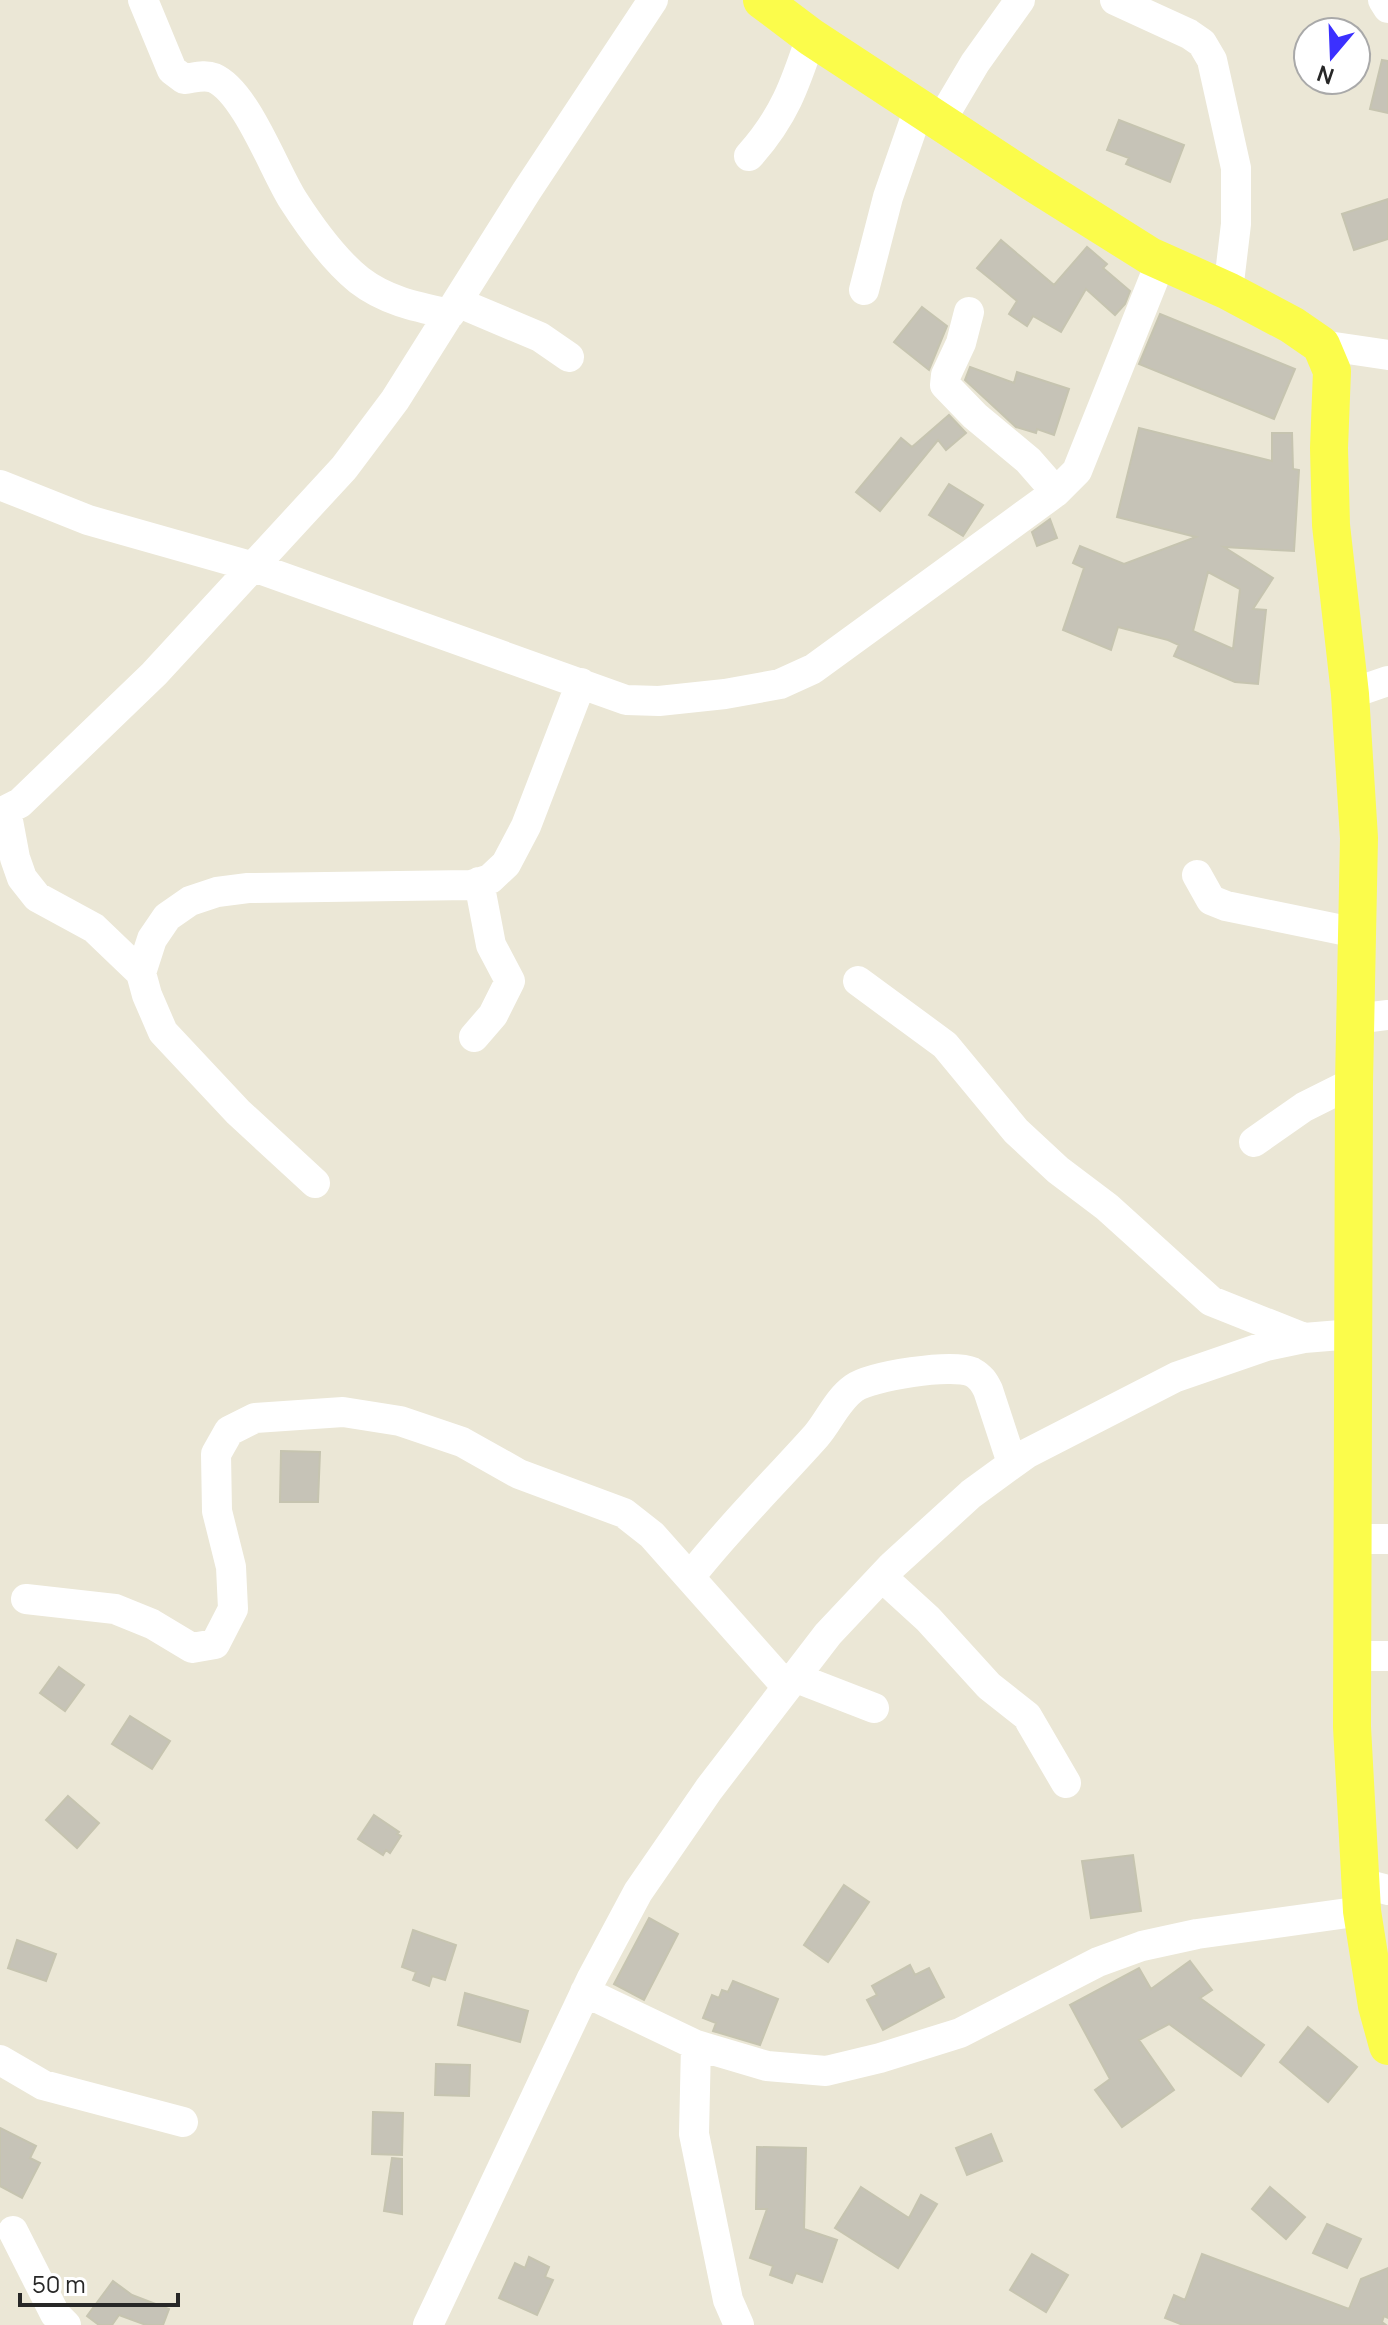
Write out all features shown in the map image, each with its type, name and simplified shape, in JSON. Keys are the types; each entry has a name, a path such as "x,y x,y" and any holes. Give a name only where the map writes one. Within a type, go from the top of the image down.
{"main road":[{"path":"762,0 811,37 929,115 1161,261 1228,291 1292,325 1321,345 1332,371 1329,448 1331,525 1350,694 1359,838 1357,933 1372,1017 1354,1082 1353,1334 1371,1539 1370,1656 1352,1727 1370,1895 1377,2006 1388,2046"}],"street":[{"path":"143,0 172,70 184,79 203,76 223,84 248,117 292,198 326,246 359,279 387,297 407,305 454,308 531,333 569,357"},
{"path":"315,1183 238,1112 163,1032 141,973 94,928 37,897 22,878 15,858 6,803 154,674 344,468 395,400 526,192 653,0"},
{"path":"864,290 888,197 929,115 975,63 1020,0"},
{"path":"1115,0 1189,34 1202,43 1212,60 1236,168 1236,224 1228,291"},
{"path":"1383,0 1388,8"},
{"path":"749,156 771,132 785,106 811,37"},
{"path":"0,485 88,520 254,567 626,700 659,701 780,684 813,669 1056,492 1077,471 1161,261"},
{"path":"969,312 945,385 968,410 1028,460 1056,492"},
{"path":"1321,345 1388,355"},
{"path":"1350,694 1388,681"},
{"path":"141,973 152,939 167,917 190,901 217,892 248,888 479,882 490,879 506,864 526,826 581,683"},
{"path":"1197,875 1211,900 1226,906 1357,933"},
{"path":"474,1037 493,1015 510,981 491,945 479,882"},
{"path":"858,981 945,1045 1016,1131 1058,1170 1107,1207 1193,1287 1230,1311 1304,1338"},
{"path":"1254,1142 1304,1107 1354,1082"},
{"path":"428,2325 585,1992 638,1892 709,1789 828,1634 882,1577 971,1494 1026,1454 1176,1377 1266,1346 1304,1338 1353,1334"},
{"path":"690,1577 729,1528 822,1429 855,1387 918,1370 970,1371 982,1379 988,1390 1012,1463"},
{"path":"26,1599 115,1609 152,1624 192,1648 215,1644 233,1609 231,1567 217,1511 216,1454 229,1431 255,1418 343,1412 400,1421 462,1442 519,1474 624,1513 652,1535 790,1682 874,1708"},
{"path":"882,1577 928,1619 989,1686 1017,1705 1027,1716 1066,1783"},
{"path":"585,1992 696,2045 767,2066 826,2071 960,2033 1098,1962 1142,1946 1370,1895"},
{"path":"696,2045 694,2134 728,2300 739,2325"},
{"path":"0,2060 43,2085 183,2122"},
{"path":"13,2231 55,2314 66,2325"}],"building":[{"path":"1382,60 1388,61 1388,113 1370,109"},
{"path":"1119,120 1184,145 1170,182 1126,164 1129,158 1107,150"},
{"path":"1388,199 1388,239 1354,250 1342,214"},
{"path":"1001,240 1054,285 1087,247 1107,264 1103,268 1130,291 1125,304 1115,315 1086,289 1061,332 1033,316 1027,326 1009,314 1017,301 977,268"},
{"path":"922,307 947,326 929,370 894,342"},
{"path":"1160,314 1295,369 1274,419 1139,364"},
{"path":"970,367 1014,383 1017,372 1069,389 1054,435 1016,427 965,380"},
{"path":"949,415 966,433 946,450 938,440 880,511 856,492 901,438 912,447"},
{"path":"1139,428 1272,461 1272,433 1292,433 1293,469 1299,470 1294,551 1224,547 1273,578 1253,609 1266,610 1258,684 1235,682 1174,656 1179,645 1168,640 1118,627 1111,650 1063,630 1084,568 1073,563 1080,546 1124,564 1196,537 1117,517","holes":["1208,572 1240,589 1233,649 1193,631"]},
{"path":"949,484 983,505 963,536 929,515"},
{"path":"1050,519 1057,538 1037,546 1032,532"},
{"path":"281,1451 320,1452 318,1502 280,1502"},
{"path":"59,1667 84,1685 65,1711 40,1693"},
{"path":"130,1716 170,1741 152,1769 112,1744"},
{"path":"68,1796 99,1823 77,1848 46,1820"},
{"path":"374,1815 401,1836 390,1853 386,1850 383,1855 358,1839"},
{"path":"1133,1855 1141,1911 1091,1918 1082,1861"},
{"path":"844,1885 869,1902 828,1962 804,1945"},
{"path":"649,1918 678,1934 644,2000 614,1984"},
{"path":"413,1930 456,1945 445,1980 432,1976 429,1986 413,1980 416,1972 402,1967"},
{"path":"17,1940 56,1954 46,1981 8,1968"},
{"path":"1190,1961 1212,1990 1200,1998 1264,2045 1241,2076 1169,2024 1139,2040 1174,2090 1122,2127 1095,2090 1110,2079 1070,2005 1139,1968 1151,1989"},
{"path":"910,1965 915,1975 929,1968 944,1997 883,2030 867,2000 877,1995 872,1986"},
{"path":"733,1981 778,1999 760,2045 713,2031 716,2023 703,2018 712,1995 719,1998 722,1990 728,1992"},
{"path":"465,1993 528,2011 520,2042 458,2025"},
{"path":"1308,2027 1357,2067 1328,2102 1280,2062"},
{"path":"436,2064 470,2065 469,2096 435,2095"},
{"path":"373,2112 403,2113 402,2155 372,2154"},
{"path":"0,2128 36,2146 30,2158 40,2163 22,2198 0,2186"},
{"path":"991,2134 1002,2161 967,2175 956,2148"},
{"path":"757,2147 806,2148 804,2229 837,2240 822,2282 796,2273 792,2283 770,2275 773,2266 750,2258 767,2209 756,2209"},
{"path":"392,2158 402,2159 402,2214 384,2211"},
{"path":"861,2187 909,2218 921,2195 937,2204 898,2268 835,2228"},
{"path":"1270,2187 1305,2217 1286,2239 1252,2209"},
{"path":"1327,2224 1361,2239 1347,2268 1313,2253"},
{"path":"1032,2254 1068,2275 1046,2312 1010,2290"},
{"path":"1202,2254 1349,2309 1361,2279 1388,2268 1388,2318 1384,2316 1382,2322 1386,2325 1183,2325 1165,2318 1174,2295 1185,2300"},
{"path":"529,2257 549,2267 545,2277 553,2280 537,2315 499,2298 515,2263 525,2268"},
{"path":"113,2281 132,2295 169,2309 163,2325 146,2325 119,2315 112,2325 99,2325 87,2316"}]}
